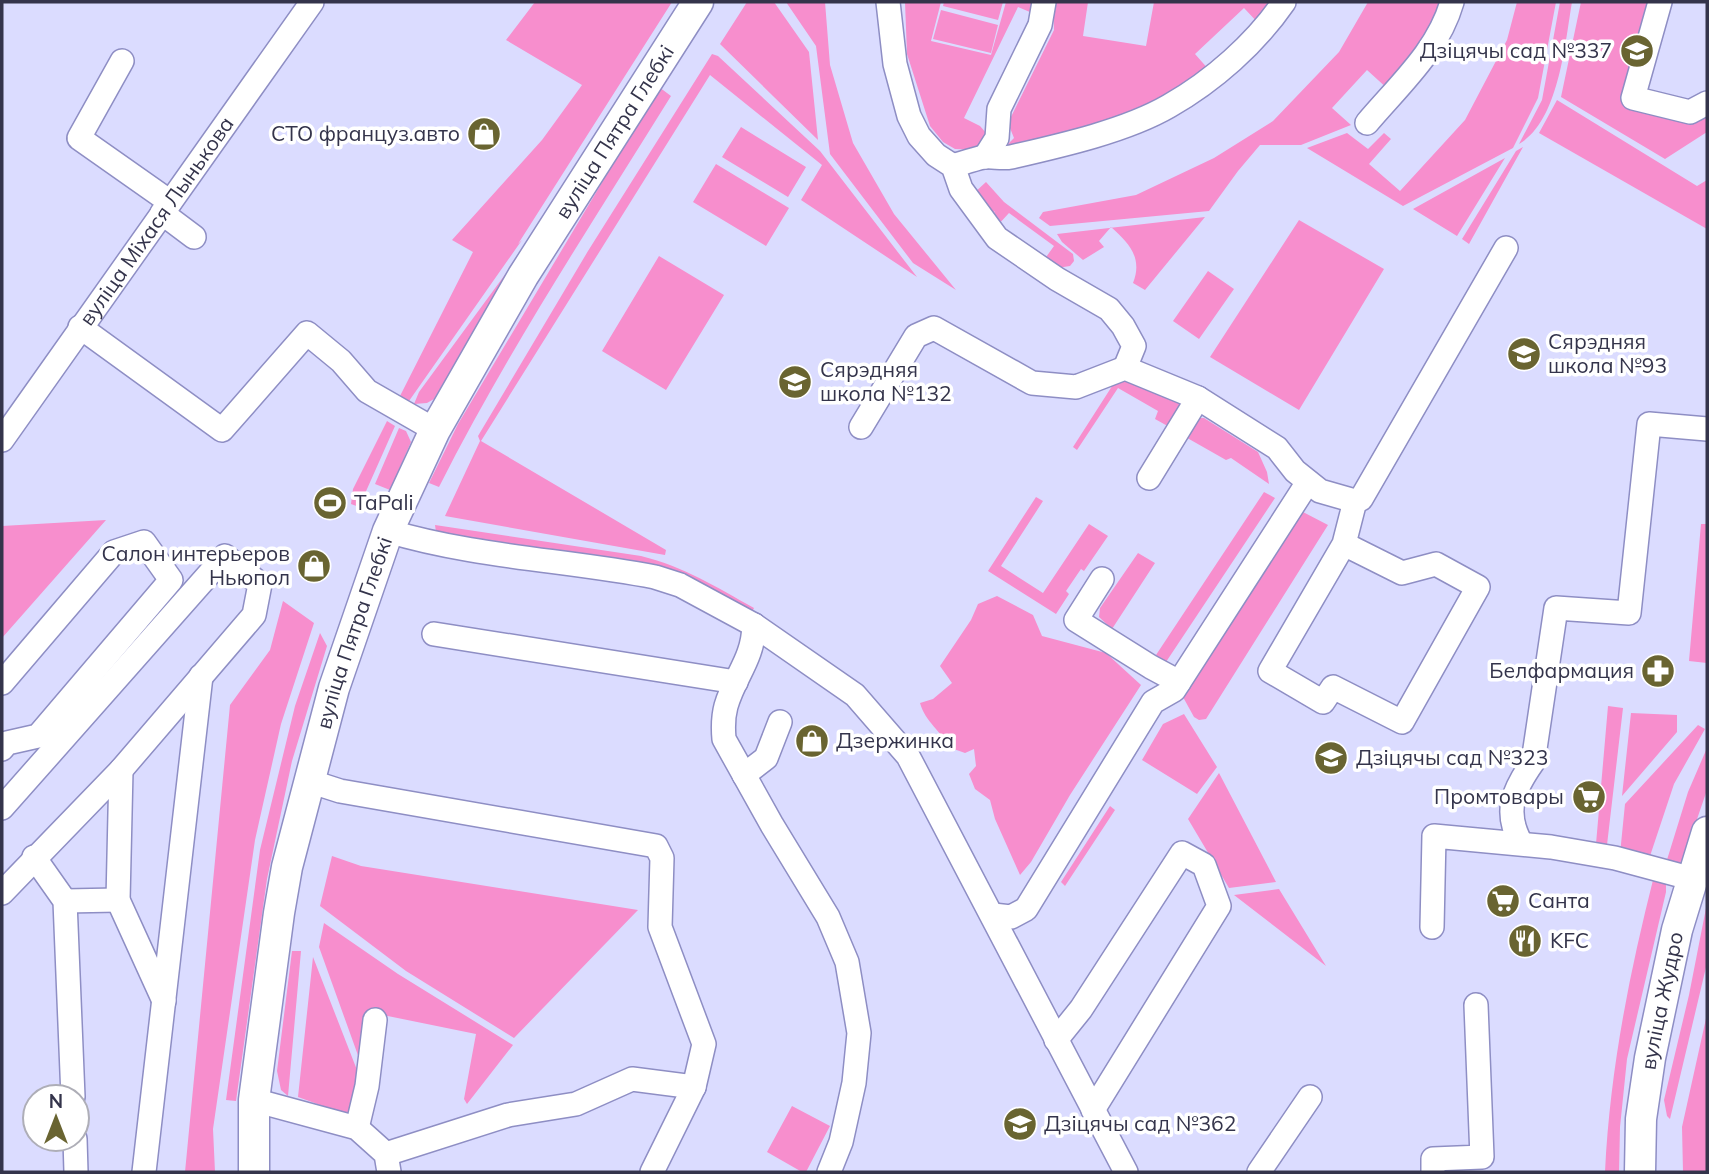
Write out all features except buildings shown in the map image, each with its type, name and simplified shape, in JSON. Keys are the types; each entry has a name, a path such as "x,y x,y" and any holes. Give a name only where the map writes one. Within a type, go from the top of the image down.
{"main road":[{"name":"вуліца Пятра Глебкі","path":"254,1172 254,1100 279,913 309,781 334,688 388,531 435,430 523,276 698,2"},
{"name":"вуліца Жудро","path":"1640,1172 1641,1119 1650,1058 1677,930 1707,832"}],"street":[{"name":"вуліца Міхася Лынькова","path":"2,440 312,2"},
{"path":"888,2 895,64 909,116 919,136 936,155 953,166 961,189 997,238 1057,279 1109,309 1124,326 1134,346 1125,368"},
{"path":"985,157 997,138 999,109 1040,25 1044,2"},
{"path":"953,166 985,157 1007,158 1068,142 1122,126 1168,107 1205,83 1256,37 1283,2"},
{"path":"1367,123 1422,62 1452,2"},
{"path":"1660,2 1633,98 1690,112 1707,103"},
{"path":"122,61 79,138 166,207 194,237"},
{"path":"1707,86 1704,95 1707,96"},
{"path":"861,427 916,336 934,328 1032,383 1076,387 1125,368 1198,398 1277,448 1295,471 1320,491 1355,501 1361,499 1506,248"},
{"path":"80,327 222,430 307,333 341,361 368,391 435,430"},
{"path":"1149,478 1198,398"},
{"path":"1521,843 1513,829 1511,813 1521,778 1533,762 1556,608 1629,613 1649,424 1707,429"},
{"path":"993,915 1011,917 1026,909 1153,702 1174,690 1308,482"},
{"path":"1344,544 1402,573 1436,564 1478,587 1402,722 1332,687 1323,702 1270,671 1344,544 1355,501"},
{"path":"388,531 476,550 655,577 680,585 754,625 855,695 908,756 1126,1172"},
{"path":"2,683 114,552 144,542 171,580 38,736 7,743 2,749"},
{"path":"2,808 225,556 260,584 254,615 121,770 33,857 2,892"},
{"path":"1102,579 1076,620 1179,682"},
{"path":"754,625 754,644 726,706 724,739 828,917 847,962 859,1032 854,1083 844,1130 829,1172"},
{"path":"434,634 736,682"},
{"path":"144,1172 201,676"},
{"path":"744,775 766,758 780,722"},
{"path":"121,770 118,900 164,1001"},
{"path":"309,781 340,791 656,846 662,858 660,927 704,1044 694,1087 652,1172"},
{"path":"1432,927 1434,836 1521,843 1615,858 1693,879"},
{"path":"1056,1040 1081,1009 1182,853 1204,864 1219,906 1093,1110"},
{"path":"33,857 65,901 72,1083"},
{"path":"65,901 118,900"},
{"path":"1433,1172 1433,1159 1482,1157 1476,1005"},
{"path":"358,1128 367,1086 375,1020"},
{"path":"254,1100 358,1128 387,1163 508,1115 576,1104 632,1079 694,1087"},
{"path":"1259,1172 1310,1097"},
{"path":"75,1153 76,1172"}],"shaded area":[{"path":"535,2 672,2 518,244 522,240 409,401 400,396 473,252 452,240 542,140 582,85 506,40"},
{"path":"747,2 774,2 809,52 818,140 720,44"},
{"path":"786,2 825,2 830,65 853,143 894,214 956,290 913,263 830,154 816,46"},
{"path":"905,2 941,2 931,41 991,55 1006,2 1039,2 1037,15 1018,7 964,118 980,126 987,134 978,150 955,149 943,142 930,126 907,54"},
{"path":"944,2 1003,2 998,20 943,6"},
{"path":"1053,2 1088,2 1083,36 1146,46 1154,2 1279,2 1260,25 1244,8 1195,54 1210,71 1142,116 1004,148 1014,138 1008,123 1054,30"},
{"path":"1368,2 1446,2 1389,90 1367,70 1332,108 1351,125 1301,145 1260,145 1209,211 1050,226 1039,218 1043,212 1136,195 1214,158 1273,121 1339,52"},
{"path":"1517,2 1556,2 1538,98 1513,148 1403,206 1307,148 1347,133 1368,149 1384,133 1391,139 1369,164 1400,191 1465,120 1507,40"},
{"path":"1560,2 1572,2 1558,80 1543,118 1519,144 1542,100"},
{"path":"1581,2 1650,2 1623,106 1679,121 1707,117 1707,132 1665,159 1561,97"},
{"path":"941,10 998,25 991,53 933,39"},
{"path":"712,54 718,56 820,151 917,277 801,200 822,165 710,75 481,441 666,550 665,555 445,516 480,441 478,436 588,251"},
{"path":"659,87 671,96 521,338 439,487 429,483 458,424"},
{"path":"1557,100 1697,186 1707,180 1707,229 1539,133"},
{"path":"741,127 806,167 788,197 722,157"},
{"path":"1523,147 1469,244 1462,239 1516,151"},
{"path":"1505,158 1457,236 1413,209"},
{"path":"716,164 789,208 766,246 693,202"},
{"path":"986,182 1004,202 1073,254 1074,261 1070,266 1057,268 1044,260 1054,246 1009,213 997,226 993,215 995,211 991,214 973,194"},
{"path":"1205,217 1145,290 1133,283 1136,274 1135,259 1129,245 1112,228"},
{"path":"1299,220 1384,269 1299,410 1210,357"},
{"path":"1110,228 1099,241 1104,247 1083,260 1062,242 1057,234"},
{"path":"520,254 434,399 427,403 414,404 419,392"},
{"path":"659,256 724,295 666,390 602,351"},
{"path":"1208,271 1234,289 1199,339 1173,321"},
{"path":"1116,380 1127,380 1180,403 1182,409 1173,429 1155,419 1158,411 1118,388 1077,450 1073,447"},
{"path":"1198,418 1204,418 1258,452 1269,484 1231,458 1226,460 1182,435"},
{"path":"387,421 395,426 359,507 351,504 353,489"},
{"path":"399,428 406,431 411,442 390,490 375,484"},
{"path":"1264,492 1275,498 1166,662 1156,655"},
{"path":"1036,497 1043,501 1001,566 1043,593 1089,524 1108,536 1084,571 1081,569 1066,591 1069,594 1056,614 988,571"},
{"path":"1303,512 1328,525 1206,719 1199,720 1194,717 1183,697"},
{"path":"106,520 2,638 2,526"},
{"path":"1701,524 1707,524 1707,663 1689,661"},
{"path":"435,525 641,556 686,572 754,608 750,616 605,561 436,532"},
{"path":"1138,553 1155,563 1112,629 1099,617 1100,608"},
{"path":"997,596 1033,615 1042,636 1106,653 1141,685 1070,795 1031,862 1020,875 995,819 990,800 975,789 969,774 976,766 974,749 965,753 951,748 929,721 920,703 933,699 952,683 940,666 971,620 978,604"},
{"path":"283,601 314,623 281,724 255,840 213,1129 215,1172 185,1172 230,705 270,650"},
{"path":"320,633 327,646 292,761 267,879 236,1101 226,1100 260,850 295,706"},
{"path":"1608,706 1623,708 1607,845 1596,844"},
{"path":"1631,713 1677,715 1677,732 1622,796"},
{"path":"1184,714 1217,767 1197,794 1142,760 1163,724"},
{"path":"1698,725 1705,729 1674,784 1649,859 1620,854 1625,804"},
{"path":"1707,748 1707,790 1683,860 1674,867 1666,863 1688,792"},
{"path":"1219,773 1276,882 1229,888 1188,819"},
{"path":"1110,806 1115,810 1065,886 1061,882"},
{"path":"332,856 361,866 638,910 514,1038 406,971 320,906"},
{"path":"1654,876 1666,882 1666,892 1627,1059 1620,1127 1619,1172 1605,1172 1611,1097 1622,1023"},
{"path":"1279,889 1326,966 1234,895"},
{"path":"1707,903 1707,963 1670,1119 1664,1100"},
{"path":"324,923 398,974 513,1045 467,1104 464,1099 476,1034 373,1013 364,1072 319,947"},
{"path":"292,951 301,951 288,1096 281,1090 277,1071"},
{"path":"313,957 364,1088 351,1112 345,1114 298,1097"},
{"path":"1707,1014 1707,1172 1683,1172 1682,1127"},
{"path":"792,1106 830,1126 806,1172 767,1152"}],"place":[{"name":"Дзіцячы сад №337","path":"1637,51"},
{"name":"СТО француз.авто","path":"484,134"},
{"name":"Сярэдняя школа №93","path":"1524,354"},
{"name":"Сярэдняя школа №132","path":"795,382"},
{"name":"TaPali","path":"330,503"},
{"name":"Салон интерьеров Ньюпол","path":"314,566"},
{"name":"Белфармация","path":"1658,671"},
{"name":"Дзержинка","path":"812,741"},
{"name":"Дзіцячы сад №323","path":"1331,758"},
{"name":"Промтовары","path":"1589,797"},
{"name":"Санта","path":"1503,901"},
{"name":"KFC","path":"1525,941"},
{"name":"Дзіцячы сад №362","path":"1020,1124"}]}
